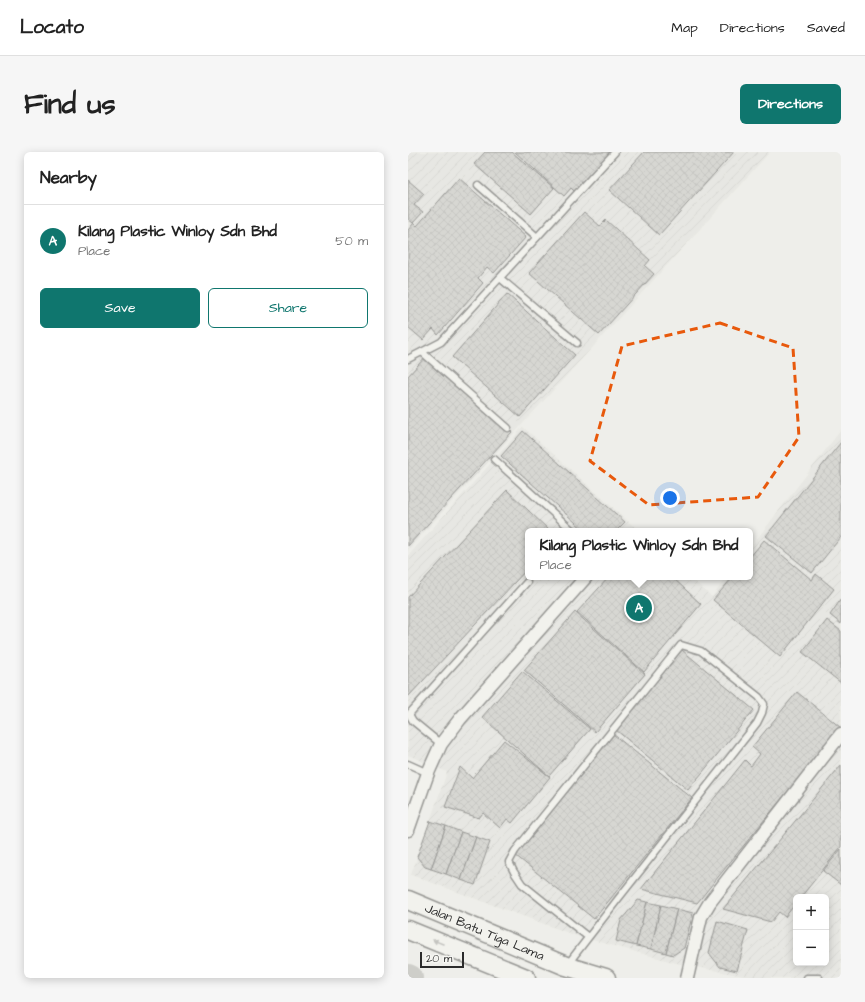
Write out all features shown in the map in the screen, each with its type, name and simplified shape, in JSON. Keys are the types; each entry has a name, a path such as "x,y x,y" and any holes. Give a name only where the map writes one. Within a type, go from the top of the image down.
{"main road":[{"name":"Jalan Batu Tiga Lama","path":"408,900 566,966 606,978"},
{"name":"Jalan Batu Tiga Lama","path":"408,930 503,974 526,978"}],"street":[{"path":"408,830 428,773 441,744 460,719 583,580"},
{"path":"687,978 700,917 710,902 841,734"}],"lane":[{"path":"408,359 441,342 615,152"},
{"path":"478,185 537,237"},
{"path":"500,278 577,343"},
{"path":"422,352 508,428"},
{"path":"494,459 570,528"},
{"path":"441,744 410,723 410,713 527,582"},
{"path":"566,966 757,723 762,713 764,704 759,697 701,651 681,645 515,851 509,862 522,884 588,937"},
{"path":"408,764 428,773"},
{"path":"807,978 819,978"}],"highlighted area":[{"path":"720,323 793,348 799,437 758,497 649,505 590,461 622,346"}],"shaded area":[{"path":"408,152 770,152 408,550"},
{"path":"523,427 636,528 525,528 525,580 693,580 712,597 725,580 753,580 753,544 841,430 841,978 754,978 680,964 574,935 411,875 447,772 408,755 408,556"}],"building":[{"path":"485,152 512,152 554,188 531,214 474,164"},
{"path":"515,152 611,152 575,192 571,188 564,196"},
{"path":"644,152 734,152 659,235 609,190"},
{"path":"459,178 526,237 494,273 487,267 478,278 483,283 438,335 433,329 423,340 408,327 408,230 414,223 417,226"},
{"path":"408,180 424,194 414,205 423,212 413,223 408,219"},
{"path":"584,212 600,226 606,220 650,260 645,266 654,274 599,335 529,273"},
{"path":"507,294 575,355 520,417 452,357"},
{"path":"427,355 512,432 408,546 408,376"},
{"path":"523,431 625,522 619,528 582,528 501,456"},
{"path":"841,442 841,537 812,573 766,536"},
{"path":"507,490 547,528 525,528 525,571 408,697 408,597"},
{"path":"764,540 812,580 816,574 834,589 780,657 713,600 730,580 753,580 753,553"},
{"path":"606,580 675,580 701,604 644,672 577,612"},
{"path":"841,599 841,624 830,615"},
{"path":"575,612 645,674 595,732 524,670"},
{"path":"827,620 841,631 841,683 802,652"},
{"path":"682,650 754,710 688,790 616,730"},
{"path":"522,671 590,729 549,776 482,717"},
{"path":"797,692 840,727 697,903 641,889 745,760 751,766 760,754 752,747"},
{"path":"613,734 692,798 594,919 515,855"},
{"path":"504,740 550,777 512,823 507,819 500,828 483,813 479,818 445,807 460,767 472,778"},
{"path":"841,765 841,847 803,894 793,894 793,907 785,917 779,912 771,922 723,909"},
{"path":"430,821 446,826 431,869 425,867 417,857"},
{"path":"446,826 461,832 446,874 431,869"},
{"path":"461,832 476,837 461,880 446,874"},
{"path":"476,837 490,842 475,885 461,880"},
{"path":"841,849 841,885 823,871"},
{"path":"638,900 647,902 636,946 616,941 621,920"},
{"path":"647,902 661,905 651,949 636,946"},
{"path":"661,905 677,909 666,953 651,949"},
{"path":"677,909 693,913 684,948 673,955 666,953"},
{"path":"717,921 748,930 737,971 720,967 709,953"}],"place":[{"name":"Kilang Plastic Winloy Sdn Bhd","path":"639,608"}]}
